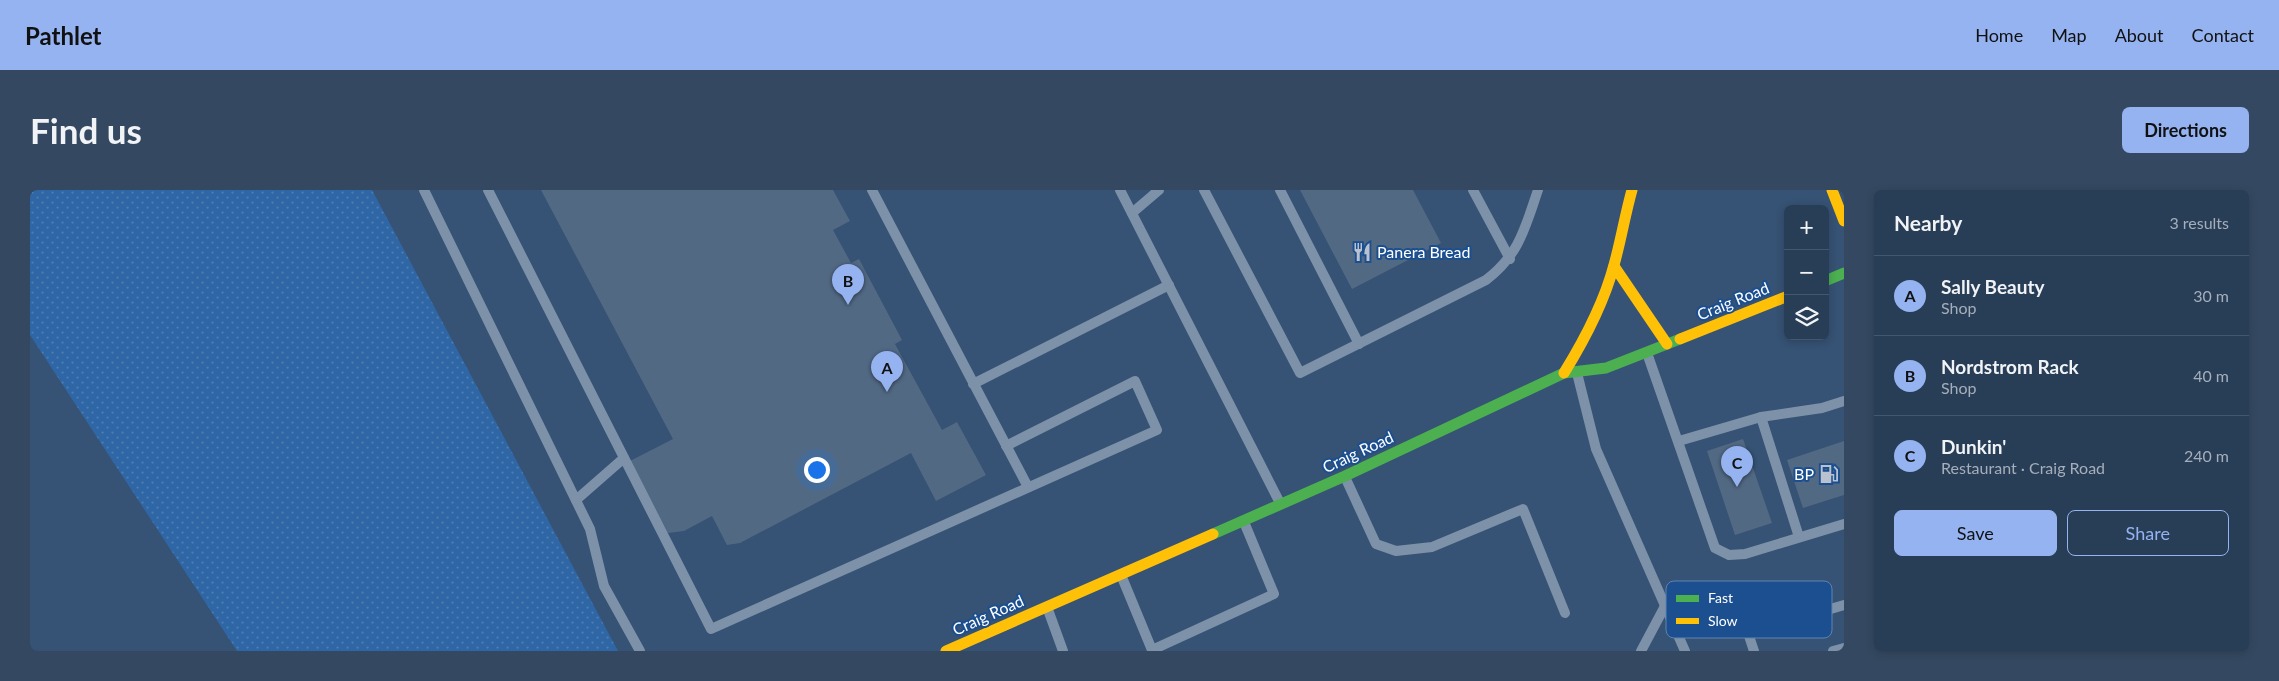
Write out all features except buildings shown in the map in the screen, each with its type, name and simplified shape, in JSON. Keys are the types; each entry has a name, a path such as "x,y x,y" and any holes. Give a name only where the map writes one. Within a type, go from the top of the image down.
{"main road":[{"path":"1564,373 1585,340 1614,266 1622,223 1632,190"},
{"path":"1832,190 1844,221"},
{"path":"1614,266 1667,344"},
{"path":"1829,279 1844,273"},
{"name":"Craig Road","path":"946,651 1345,476 1564,373 1606,368 1784,298"}],"lane":[{"path":"424,190 590,529 604,586 640,651"},
{"path":"488,190 710,629 1156,430 1135,381 1006,446"},
{"path":"872,190 1028,487"},
{"path":"1120,190 1281,504"},
{"path":"1132,213 1158,190"},
{"path":"1204,190 1300,373 1486,280 1510,259 1525,229 1538,190"},
{"path":"1280,190 1359,344"},
{"path":"1473,190 1510,259"},
{"path":"973,384 1170,285"},
{"path":"1646,352 1679,441 1715,548 1729,555 1745,554 1844,524"},
{"path":"1577,372 1596,449 1665,606 1641,651"},
{"path":"1679,441 1761,417 1822,408 1844,401"},
{"path":"1761,417 1799,537"},
{"path":"576,500 624,458"},
{"path":"1345,476 1376,544 1396,551 1432,547 1523,509 1565,614"},
{"path":"1121,574 1152,650 1274,594 1244,520"},
{"path":"1047,607 1063,651"},
{"path":"1679,638 1684,651"},
{"path":"1750,638 1754,651"},
{"path":"1833,651 1844,648"}],"shaded area":[{"path":"30,190 372,190 618,651 237,651 30,335"}],"traffic: fast":[{"path":"1829,279 1844,273"},
{"path":"1213,534 1345,476 1564,373 1606,368 1680,339"}],"traffic: slow":[{"path":"1564,373 1586,334 1605,293 1632,190"},
{"path":"1832,190 1844,221"},
{"path":"1614,266 1667,344"},
{"path":"1680,339 1784,298"},
{"path":"946,651 1213,534"}],"place":[{"name":"Panera Bread","path":"1362,252"},
{"name":"Nordstrom Rack","path":"848,305"},
{"name":"Sally Beauty","path":"887,392"},
{"name":"BP","path":"1829,474"},
{"name":"Dunkin'","path":"1737,487"}]}
